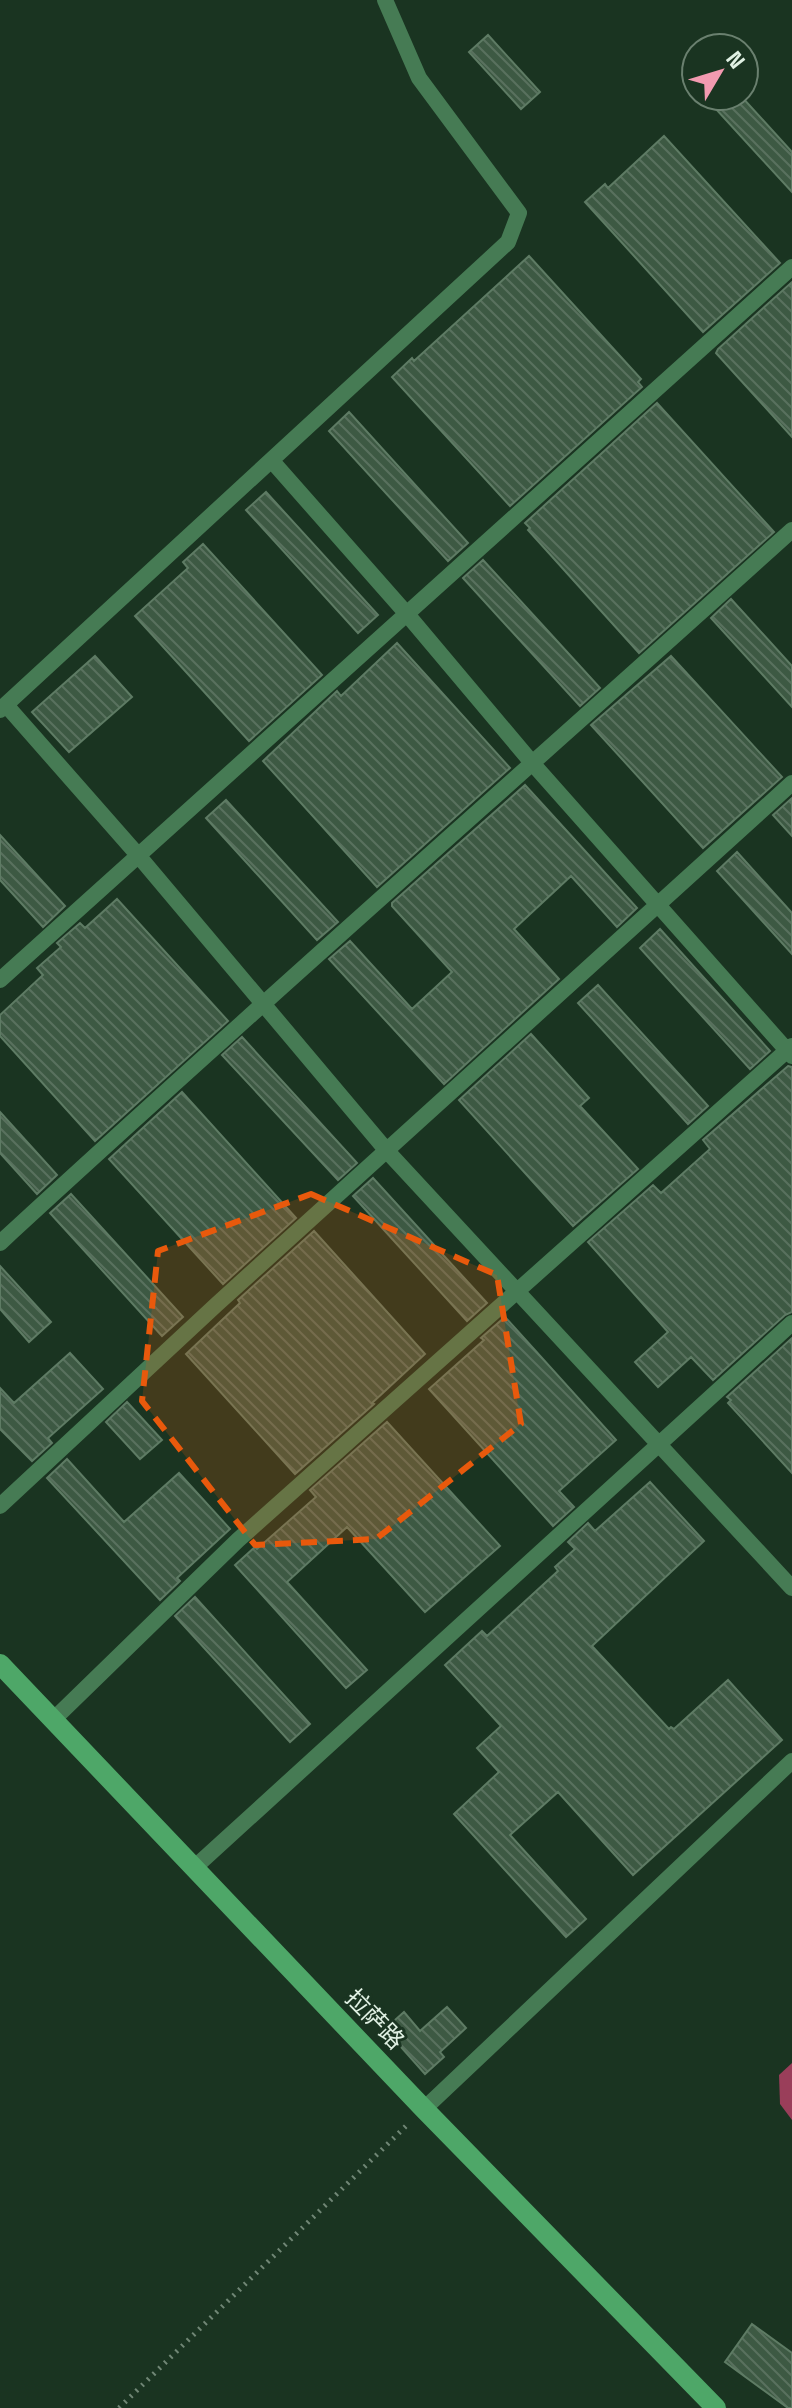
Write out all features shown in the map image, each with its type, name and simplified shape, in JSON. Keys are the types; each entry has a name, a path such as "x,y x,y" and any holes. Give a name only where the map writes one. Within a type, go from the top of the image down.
{"street":[{"name":"拉萨路","path":"0,1664 424,2109 716,2408"}],"lane":[{"path":"385,0 419,78 519,213 508,242 3,707 137,854 387,1151 792,1588"},
{"path":"0,980 792,267"},
{"path":"53,1720 238,1540 790,1051 533,764 272,461"},
{"path":"0,1243 792,530"},
{"path":"0,1506 216,1305 792,783"},
{"path":"194,1868 792,1323"},
{"path":"424,2109 792,1761"}],"path":[{"path":"119,2408 424,2109"}],"highlighted area":[{"path":"311,1194 497,1275 521,1424 376,1539 255,1545 142,1401 158,1251"}],"shaded area":[{"path":"792,2063 792,2120 780,2104 779,2075"}],"building":[{"path":"488,35 540,92 521,109 469,52"},
{"path":"719,112 756,112 792,152 792,192"},
{"path":"664,136 780,263 703,332 585,202 605,184 608,188"},
{"path":"529,256 641,379 638,382 642,387 510,506 392,377 412,358 414,361"},
{"path":"792,282 792,437 716,353"},
{"path":"657,403 774,532 639,653 525,523"},
{"path":"349,412 468,543 448,561 329,431"},
{"path":"266,492 378,615 358,633 246,510"},
{"path":"203,544 322,675 249,741 135,616 188,568 183,562"},
{"path":"483,560 600,688 580,706 463,578"},
{"path":"731,599 792,666 792,707 711,618"},
{"path":"397,643 510,768 377,887 263,761 337,691 341,696"},
{"path":"95,656 132,697 69,752 32,712"},
{"path":"671,656 782,777 703,848 591,725"},
{"path":"525,785 637,908 617,927 571,876 514,929 559,979 444,1084 329,959 350,941 412,1009 452,972 392,903"},
{"path":"792,798 792,836 773,815"},
{"path":"226,800 338,922 317,940 206,818"},
{"path":"0,835 65,906 43,927 0,880"},
{"path":"737,852 792,913 792,954 717,871"},
{"path":"117,899 228,1021 95,1141 0,1036 0,1015 43,975 37,968 61,947 57,943 80,923 85,928"},
{"path":"660,929 770,1051 750,1069 640,948"},
{"path":"598,985 708,1106 688,1124 578,1003"},
{"path":"531,1034 589,1098 580,1106 638,1169 573,1226 459,1100"},
{"path":"242,1037 357,1163 338,1180 222,1055"},
{"path":"788,1066 792,1067 792,1312 713,1380 691,1357 658,1387 635,1362 668,1332 588,1242 653,1185 661,1193 710,1149 703,1140"},
{"path":"182,1092 296,1218 223,1284 109,1159"},
{"path":"0,1112 57,1175 37,1194 0,1153"},
{"path":"373,1178 487,1303 467,1321 353,1196"},
{"path":"71,1194 183,1317 162,1336 50,1213"},
{"path":"314,1231 425,1354 295,1474 186,1354 240,1303 238,1300"},
{"path":"0,1266 51,1322 29,1342 0,1309"},
{"path":"505,1317 616,1440 559,1491 574,1507 553,1526 429,1389"},
{"path":"792,1338 792,1473 728,1403 731,1400 727,1397"},
{"path":"70,1353 103,1389 48,1438 52,1443 32,1461 0,1429 0,1388 14,1403"},
{"path":"127,1402 162,1440 140,1459 106,1422"},
{"path":"387,1422 500,1546 425,1612 347,1527 287,1582 367,1670 346,1688 235,1565 316,1497 310,1490"},
{"path":"67,1459 124,1522 179,1473 230,1529 177,1578 180,1581 160,1600 47,1478"},
{"path":"650,1482 704,1541 592,1646 669,1729 674,1729 728,1680 782,1740 633,1875 558,1792 510,1835 586,1919 566,1937 454,1814 499,1772 477,1748 501,1726 445,1665 482,1631 487,1636 558,1571 555,1567 575,1549 568,1542 588,1523 595,1531"},
{"path":"195,1597 310,1724 290,1742 175,1616"},
{"path":"447,2007 466,2028 440,2052 444,2057 425,2074 385,2029 404,2012 420,2031"},
{"path":"752,2324 792,2353 792,2408 725,2362"}]}
